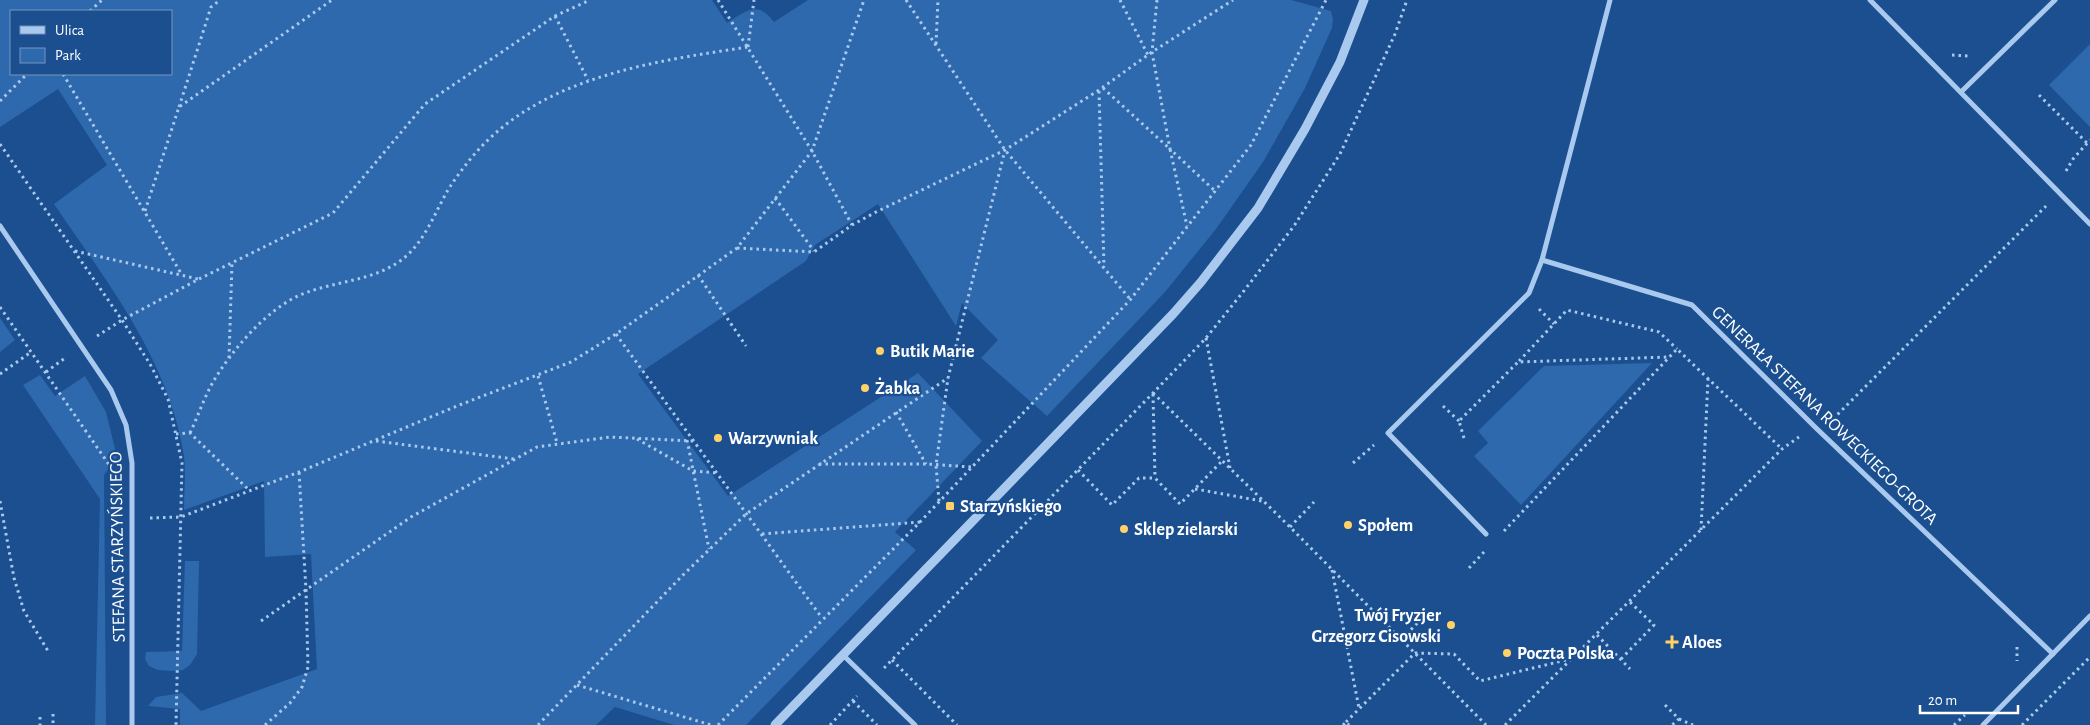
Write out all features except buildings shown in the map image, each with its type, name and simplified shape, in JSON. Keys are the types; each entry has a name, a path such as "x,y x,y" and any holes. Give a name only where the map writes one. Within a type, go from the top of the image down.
{"street":[{"path":"775,725 1173,314 1201,282 1258,208 1305,129 1340,62 1364,0"},
{"path":"1486,534 1388,433 1529,293 1542,260 1610,0"},
{"path":"1870,0 2090,224"},
{"path":"1961,92 2055,0"},
{"name":"STEFANA STARZYŃSKIEGO","path":"0,226 111,390 126,425 132,463 132,725"},
{"name":"GENERAŁA STEFANA ROWECKIEGO-GROTA","path":"1542,260 1692,305 1816,428 2053,654"},
{"path":"1983,725 2090,616"},
{"path":"843,655 915,725"}],"path":[{"path":"91,10 102,0"},
{"path":"145,211 211,7 220,0"},
{"path":"179,107 332,0"},
{"path":"46,372 81,346 122,320 199,279 333,213 425,104 555,16 590,0"},
{"path":"718,0 812,151 852,225"},
{"path":"748,48 754,0"},
{"path":"132,519 181,517 250,491 376,441 462,404 571,362 616,334 737,248 812,151 864,0"},
{"path":"906,0 1005,150 1130,300"},
{"path":"936,45 938,0"},
{"path":"1120,0 1148,55"},
{"path":"1157,0 1152,52 1170,150 1187,227"},
{"path":"737,248 814,252 852,225 876,212 1005,150 1101,89 1152,52 1233,0"},
{"path":"718,725 822,618 920,522 1130,300 1251,145 1326,0"},
{"path":"830,725 1206,338 1294,226 1340,154 1395,34 1407,0"},
{"path":"555,16 588,80"},
{"path":"190,434 213,383 229,358 264,318 294,298 380,273 401,260 417,244 449,188 470,160 492,136 519,116 550,98 588,80 694,55 748,48"},
{"path":"1951,55 1968,56 1975,50"},
{"path":"0,101 26,75"},
{"path":"64,75 182,275"},
{"path":"1101,89 1216,191"},
{"path":"1101,89 1104,268"},
{"path":"2039,95 2088,142 2066,170"},
{"path":"939,502 936,465 948,378 1005,150"},
{"path":"775,198 814,252"},
{"path":"1816,428 1832,420 2047,206"},
{"path":"74,251 199,279"},
{"path":"229,358 232,263"},
{"path":"698,275 746,346"},
{"path":"1535,306 1554,324"},
{"path":"0,307 112,467 112,476"},
{"path":"1464,438 1458,421 1567,310 1659,332 1782,449"},
{"path":"616,334 822,618"},
{"path":"1206,338 1230,469"},
{"path":"1500,535 1677,349"},
{"path":"0,374 31,352"},
{"path":"1518,362 1670,357"},
{"path":"538,376 557,443"},
{"path":"538,725 709,549 746,514 948,378"},
{"path":"1702,530 1708,378"},
{"path":"1153,393 1290,527 1486,725"},
{"path":"1153,393 1155,478 1180,504 1222,461"},
{"path":"896,412 927,464"},
{"path":"1353,463 1388,433"},
{"path":"176,434 190,434 250,491"},
{"path":"1505,725 1782,449 1799,436 1806,443"},
{"path":"261,621 411,517 537,447 610,437 693,441"},
{"path":"635,438 693,471 717,474"},
{"path":"687,440 709,549"},
{"path":"376,441 514,460"},
{"path":"819,464 927,464 971,467"},
{"path":"1078,470 1112,504 1139,478 1155,478"},
{"path":"265,725 290,703 302,687 308,667 306,590 299,472"},
{"path":"1195,489 1263,501"},
{"path":"0,501 14,578 24,611 48,651"},
{"path":"1290,527 1314,502"},
{"path":"761,534 920,522"},
{"path":"1469,568 1488,548"},
{"path":"1332,569 1360,709"},
{"path":"1621,659 1654,625 1630,602"},
{"path":"1402,639 1427,613"},
{"path":"1597,635 1630,669"},
{"path":"2011,642 2018,648 2017,663"},
{"path":"1346,724 1415,653 1454,654 1480,681 1573,659"},
{"path":"2022,725 2090,657"},
{"path":"892,660 958,725"},
{"path":"577,685 711,725"},
{"path":"853,701 877,725"},
{"path":"1665,705 1679,719 1693,725"},
{"path":"1954,725 1968,711"},
{"path":"53,714 53,725"},
{"path":"40,717 40,725"},
{"path":"1672,725 1679,719"}],"green space":[{"path":"0,0 712,0 727,23 746,12 757,9 763,11 774,22 808,0 1291,0 1331,11 1333,19 1332,28 1305,88 1263,162 1216,229 1165,292 1047,416 981,358 998,340 962,303 956,326 878,204 815,245 806,261 638,374 728,496 918,373 982,441 895,532 916,550 746,725 674,725 615,707 596,725 180,725 180,709 148,706 156,697 182,693 201,711 317,669 311,554 265,557 264,481 184,510 184,456 176,421 165,387 133,323 95,263 54,204 107,165 58,89 0,127"},
{"path":"2090,44 2090,127 2049,85"},
{"path":"0,318 15,340 0,352"},
{"path":"1652,363 1521,505 1474,456 1488,443 1478,431 1544,366"},
{"path":"40,375 55,396 85,376 106,412 117,457 104,475 106,725 95,725 100,499 23,385"},
{"path":"185,561 199,561 197,654 190,665 183,670 158,670 149,666 145,659 146,652 182,651"}],"place":[{"name":"Butik Marie","path":"880,351"},
{"name":"Żabka","path":"865,388"},
{"name":"Warzywniak","path":"718,438"},
{"name":"Starzyńskiego","path":"950,506"},
{"name":"Społem","path":"1348,525"},
{"name":"Sklep zielarski","path":"1124,529"},
{"name":"Twój Fryzjer Grzegorz Cisowski","path":"1451,625"},
{"name":"Aloes","path":"1672,642"},
{"name":"Poczta Polska","path":"1507,653"}]}
